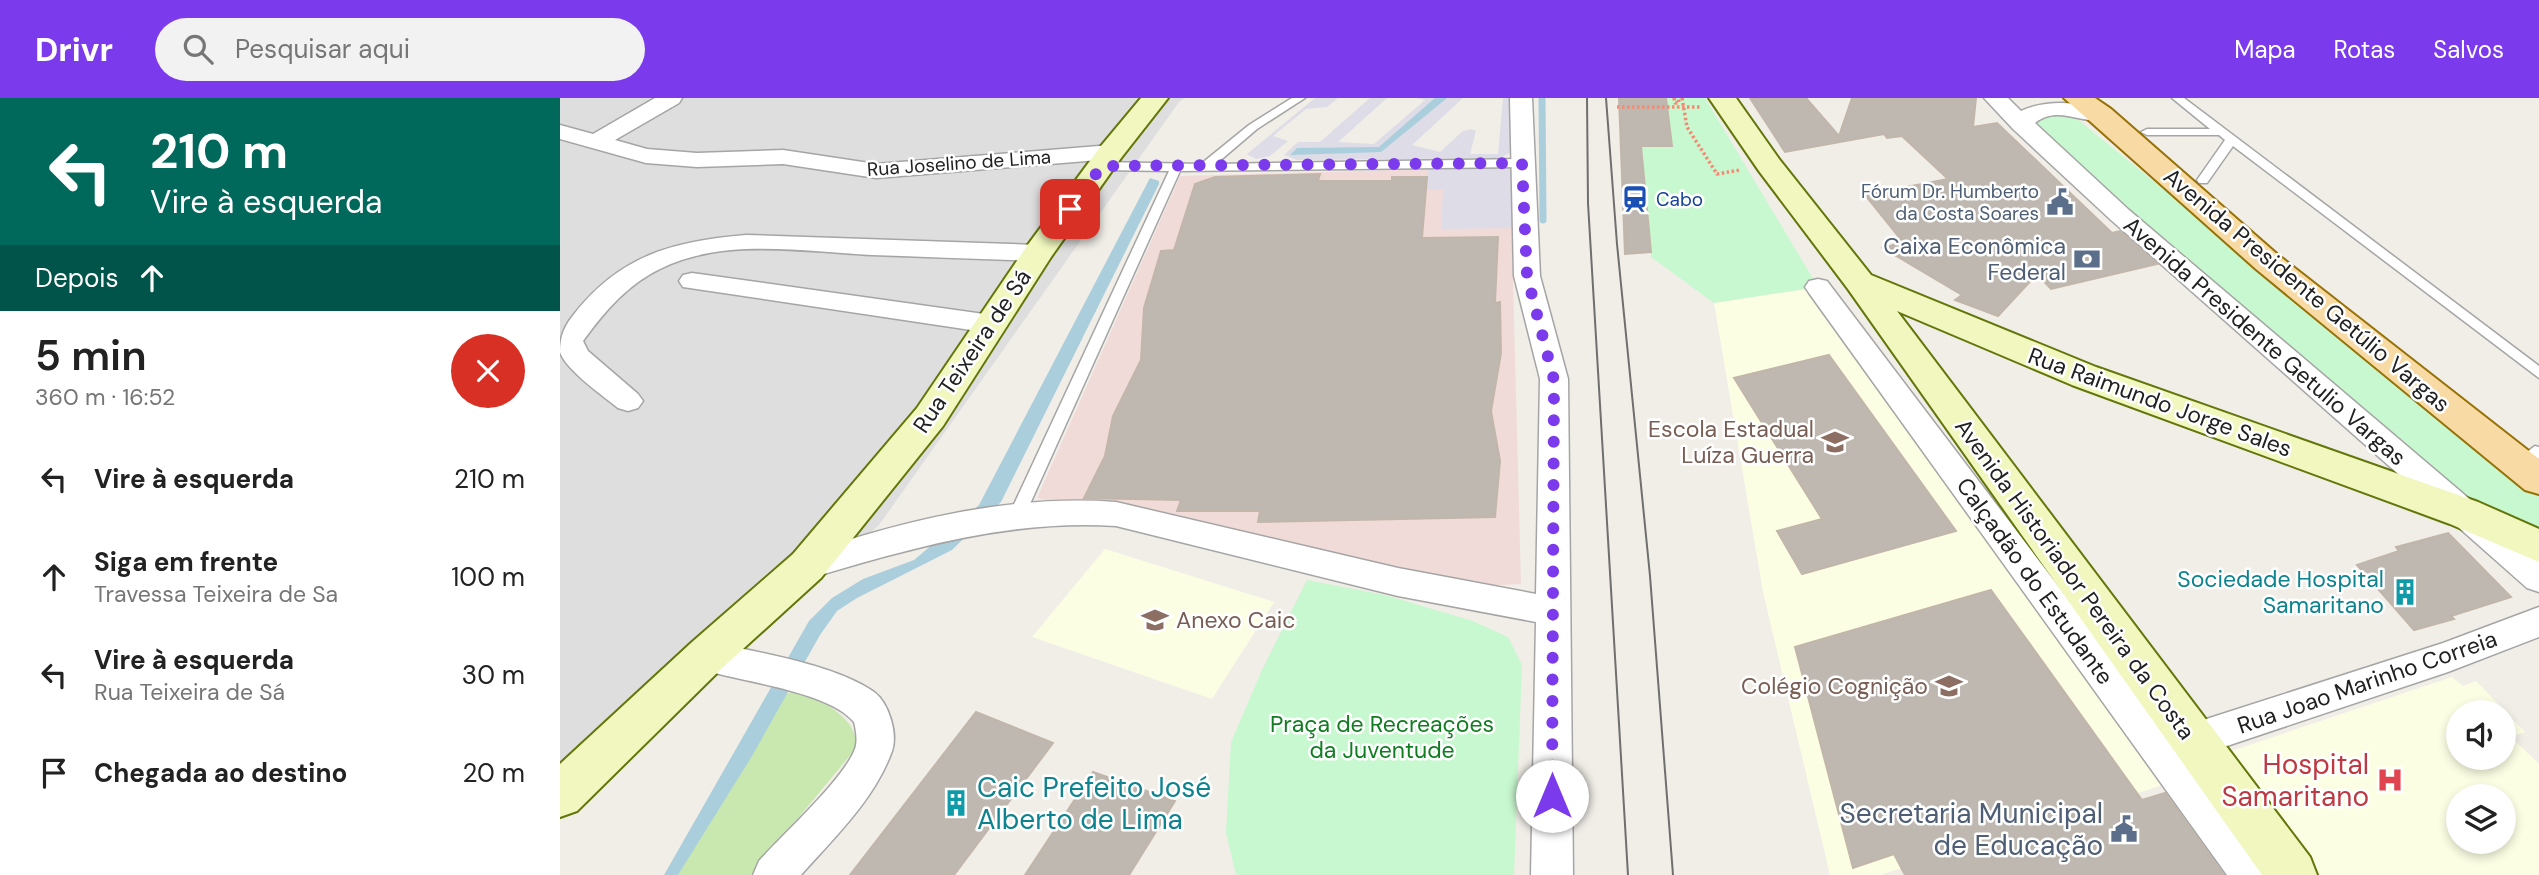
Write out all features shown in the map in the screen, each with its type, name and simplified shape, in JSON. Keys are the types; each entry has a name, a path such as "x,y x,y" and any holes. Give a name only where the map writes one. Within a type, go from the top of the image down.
{"main road":[{"name":"Avenida Presidente Getúlio Vargas","path":"2098,102 2147,132 2538,460"},
{"name":"Avenida Presidente Getúlio Vargas","path":"2098,102 2267,262 2538,460"}],"street":[{"path":"594,143 671,98"},
{"name":"Rua Teixeira de Sá","path":"560,795 706,656 807,566 930,417 1038,253 1106,159 1155,98"},
{"path":"1521,98 1527,276 1554,380 1552,875"},
{"name":"Avenida Historiador Pereira da Costa","path":"1722,98 2292,875"},
{"name":"Avenida Presidente Getulio Vargas","path":"1995,98 2130,224 2539,578"},
{"path":"2021,124 2027,116 2042,107 2075,110 2098,102"},
{"name":"Rua Joselino de Lima","path":"560,132 646,156 697,160 783,157 876,171 1106,159"},
{"path":"628,401 565,345 603,297 625,277 648,264 701,248 790,244 1038,253"},
{"path":"692,281 991,324"},
{"name":"Rua Raimundo Jorge Sales","path":"1859,282 2084,376 2464,513 2539,545"},
{"name":"Calçadão do Estudante","path":"1818,287 2252,875"},
{"path":"807,566 884,544 1017,515 1065,510 1116,514 1398,582 1552,611"},
{"path":"853,512 858,529 884,544"},
{"name":"Rua Joao Marinho Correia","path":"2193,740 2448,657 2539,622"},
{"path":"706,656 796,679 862,705 871,718 875,747 866,765 850,788 774,875"}],"lane":[{"path":"1205,167 1253,127 1300,98"},
{"path":"2177,98 2539,373"},
{"path":"2147,132 2226,136"},
{"path":"2203,180 2226,136"},
{"path":"1106,159 1176,168 1522,163"},
{"path":"1017,515 1176,168"}],"path":[{"path":"1671,107 1676,98 1684,107 1686,127 1717,174 1769,165"},
{"path":"1617,107 1684,107"}],"shaded area":[{"path":"560,98 1185,98 1179,102 879,525 560,815"},
{"path":"1315,98 1338,98 1327,107 1306,109 1273,136 1288,141 1270,156 1256,159 1247,154"},
{"path":"1370,98 1387,98 1338,142 1374,144 1425,100 1416,98 1463,98 1412,145 1440,152 1463,131 1471,129 1476,131 1470,154 1498,154 1503,98 1514,98 1512,152 1500,158 1297,160 1284,155 1298,142 1320,142"},
{"path":"1510,167 1521,584 1478,586 1037,498 1180,176"},
{"path":"1510,167 1513,170 1513,228 1441,229 1443,190 1426,190 1428,169"},
{"path":"1818,287 2182,779 1880,875 1830,875 1763,592 1714,303"},
{"name":"Anexo Caic","path":"1105,549 1274,602 1212,699 1032,637"},
{"name":"Hospital Samaritano","path":"2452,677 2463,686 2476,681 2494,700 2446,700 2446,770 2516,770 2516,742 2539,764 2539,875 2314,875 2227,762 2234,750"},
{"name":"Hospital Samaritano","path":"2516,723 2525,732 2516,735"}],"green space":[{"path":"1666,98 1705,98 1818,287 1714,303 1651,257 1641,146 1672,146"},
{"path":"2062,114 2076,118 2539,495 2539,535 2487,514 2031,127 2033,116"},
{"name":"Praça de Recreações da Juventude","path":"1307,580 1385,595 1473,621 1508,637 1522,665 1514,875 1236,875 1226,833 1231,742 1262,670"},
{"path":"802,689 845,719 855,736 857,747 751,875 670,875 782,695"}],"water":[{"path":"1435,98 1447,98 1381,152 1290,155 1297,148 1379,147"},
{"path":"1150,178 1159,181 1159,184 1001,502 952,550 857,598 837,611 820,635 752,756 678,875 664,875 809,621 832,598 863,579 914,560 979,505"}],"building":[{"name":"Cabo","path":"1619,98 1666,98 1672,146 1641,146 1651,252 1625,254"},
{"path":"1750,98 1806,98 1839,136 1852,98 1976,98 1973,127 1997,123 2112,233 2120,231 2157,264 2051,289 2037,274 1998,316 1955,300 1962,295 1883,248 1903,242 1865,195 1948,179 1902,136 1887,138 1884,134 1785,152"},
{"path":"1320,174 1318,181 1392,181 1392,177 1427,177 1422,238 1498,237 1495,303 1500,302 1501,353 1491,411 1500,461 1495,517 1258,522 1260,511 1177,511 1181,500 1084,498 1105,456 1113,416 1141,360 1144,308 1161,251 1174,250 1195,184 1215,177"},
{"path":"1829,355 1956,531 1802,574 1777,531 1822,519 1734,378"},
{"path":"2448,533 2511,597 2451,616 2454,619 2414,630 2357,565 2399,551 2396,547"},
{"name":"Colégio Cognição","path":"1991,590 2142,800 2165,793 2224,875 1905,875 1894,854 1853,868 1795,647"},
{"name":"Caic Prefeito José Alberto de Lima","path":"976,712 1053,743 954,875 850,875"},
{"name":"Caic Prefeito José Alberto de Lima","path":"1093,772 1175,801 1129,875 1025,875"}],"waterway":[{"path":"1542,100 1543,220"}],"tram line":[{"path":"1587,98 1588,203 1628,875"},
{"path":"1606,98 1617,244 1650,576 1673,875"}],"place":[{"name":"Cabo","path":"1635,199"},
{"name":"Fórum Dr. Humberto da Costa Soares","path":"2060,202"},
{"name":"Caixa Econômica Federal","path":"2087,259"},
{"name":"Escola Estadual Luíza Guerra","path":"1835,442"},
{"name":"Sociedade Hospital Samaritano","path":"2405,592"},
{"name":"Anexo Caic","path":"1155,620"},
{"name":"Colégio Cognição","path":"1949,686"},
{"name":"Hospital Samaritano","path":"2390,780"},
{"name":"Caic Prefeito José Alberto de Lima","path":"956,803"},
{"name":"Secretaria Municipal de Educação","path":"2124,829"}],"route":[{"path":"1070,209 1102,166 1176,168 1522,163 1527,276 1554,380 1552,796"}]}
